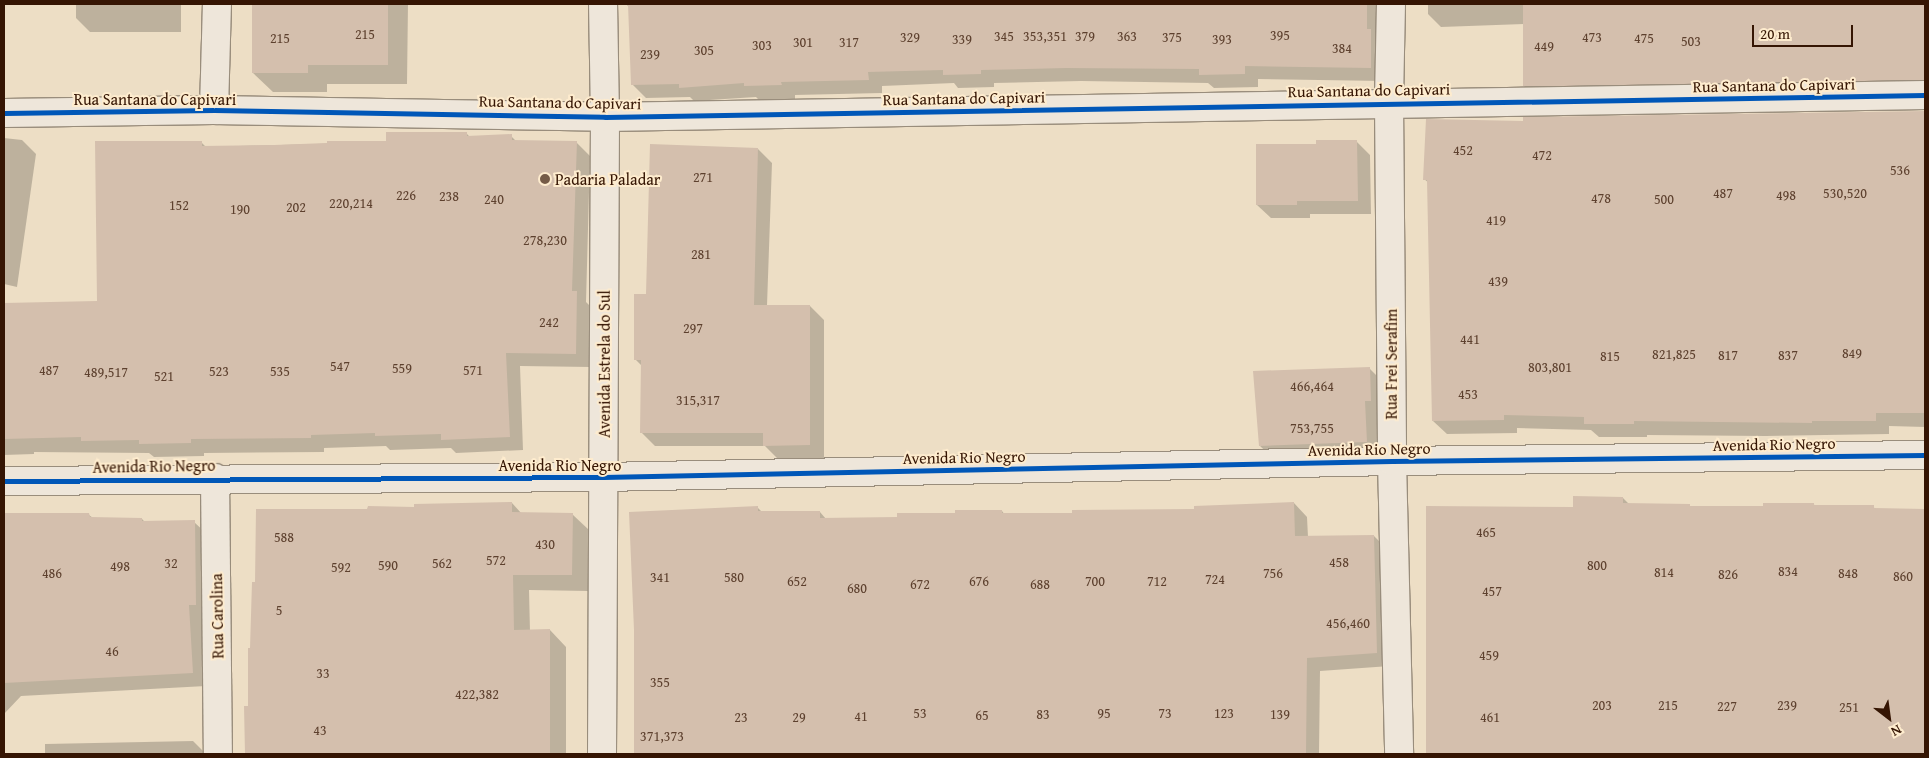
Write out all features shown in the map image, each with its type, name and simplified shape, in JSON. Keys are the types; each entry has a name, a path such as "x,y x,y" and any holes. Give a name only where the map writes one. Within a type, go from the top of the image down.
{"street":[{"path":"214,110 217,4"},
{"name":"Avenida Estrela do Sul","path":"602,754 605,117 603,4"},
{"name":"Rua Frei Serafim","path":"1391,4 1389,102 1392,461 1399,754"},
{"name":"Rua Santana do Capivari","path":"4,113 214,110 605,117 1389,102 1925,96"},
{"name":"Avenida Rio Negro","path":"4,481 215,478 603,477 1392,461 1925,455"},
{"name":"Rua Carolina","path":"215,478 218,754"}],"building":[{"path":"252,4 388,4 388,65 308,65 308,73 252,73"},
{"path":"628,4 1367,4 1367,29 1371,29 1371,68 1245,66 1245,74 1199,75 1199,69 1066,68 981,70 981,74 943,75 943,70 868,72 869,80 781,82 782,85 744,86 744,83 679,88 679,84 631,85"},
{"path":"1523,4 1925,4 1925,86 1523,86"},
{"path":"1925,111 1925,413 1876,413 1876,421 1812,421 1812,423 1634,421 1634,424 1584,424 1584,417 1504,415 1504,420 1432,421 1427,180 1423,180 1426,119 1523,121 1523,117"},
{"path":"386,132 467,132 467,136 512,134 512,140 577,141 572,291 577,291 576,354 506,353 510,437 441,440 441,434 375,436 375,433 311,435 311,438 191,439 191,443 139,444 139,440 81,441 81,437 4,439 4,303 97,301 95,141 202,141 202,146 274,145 327,143 327,141 386,141"},
{"path":"1316,140 1357,140 1358,201 1297,201 1297,205 1256,205 1256,144 1316,144"},
{"path":"650,144 758,148 754,305 810,305 810,445 763,446 763,433 640,433 641,360 634,360 634,294 646,294"},
{"path":"1370,367 1371,401 1365,401 1367,442 1259,446 1253,371"},
{"path":"1573,496 1623,497 1623,503 1690,504 1690,506 1763,506 1763,503 1814,503 1814,505 1874,505 1874,508 1925,509 1925,754 1426,754 1426,506 1573,507"},
{"path":"512,502 512,512 573,513 572,575 513,575 514,630 550,629 550,754 245,754 244,706 248,706 248,648 250,648 252,582 255,582 256,509 367,509 368,506 414,507 414,504"},
{"path":"1294,502 1295,536 1374,535 1377,653 1307,658 1306,754 634,754 634,630 629,512 758,506 758,511 820,511 820,518 897,517 897,513 955,513 955,510 1002,510 1002,513 1072,513 1072,510 1194,509 1194,506"},
{"path":"4,513 89,513 90,517 142,518 142,521 195,520 196,605 189,605 193,673 4,683"}],"cycle path":[{"path":"4,113 214,110 605,117 1925,95"},
{"path":"4,481 603,477 1392,461 1925,455"}],"place":[{"name":"Padaria Paladar","path":"545,179"}]}
